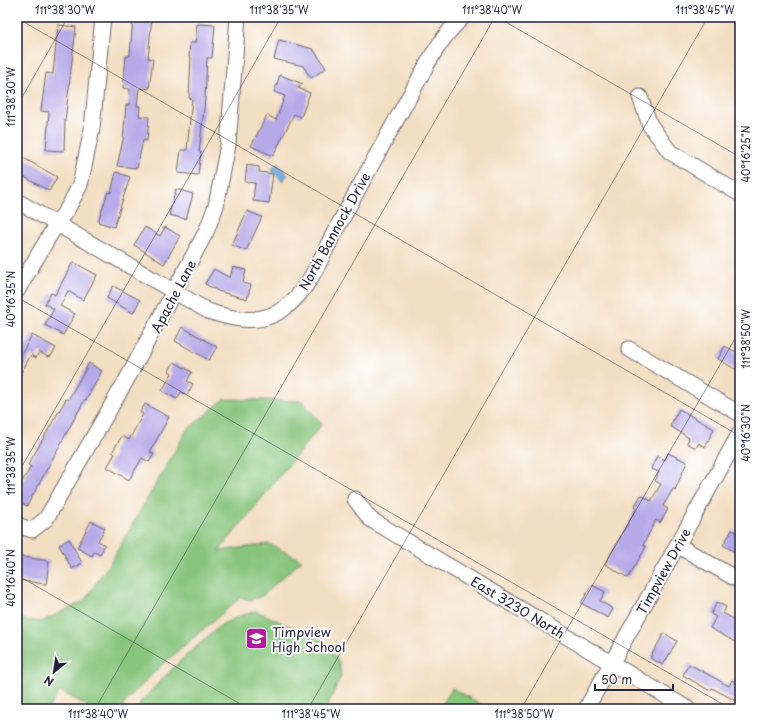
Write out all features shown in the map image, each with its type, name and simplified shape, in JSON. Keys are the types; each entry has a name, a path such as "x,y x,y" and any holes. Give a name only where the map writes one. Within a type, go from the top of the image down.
{"street":[{"path":"17,291 57,223 68,208 80,185 92,129 103,17"},
{"name":"Apache Lane","path":"17,524 32,530 46,519 127,379 206,232 216,206 228,144 238,17"},
{"name":"North Bannock Drive","path":"17,201 208,311 238,319 260,318 272,314 285,308 305,288 436,48 450,28 463,17"},
{"path":"640,97 650,125 670,152 740,194"},
{"path":"629,349 740,414"},
{"name":"Timpview Drive","path":"586,709 740,433"},
{"name":"East 3230 North","path":"355,498 370,519 688,709"},
{"path":"677,545 740,581"}],"green space":[{"path":"224,399 302,401 322,424 219,551 269,544 302,560 262,596 250,600 241,597 165,662 127,700 121,709 93,709 60,691 48,709 17,709 17,619 41,622 84,601 112,560 187,430"},
{"name":"Timpview High School","path":"256,611 323,641 339,662 341,675 326,709 138,709 141,701 180,661 221,625 237,617"},
{"path":"452,688 482,705 480,709 445,709 441,707"}],"water":[{"path":"277,163 288,175 282,181 271,170"}],"building":[{"path":"133,17 152,17 148,58 153,59 149,89 139,88 137,106 140,106 139,116 149,117 147,141 143,140 137,168 117,166 123,140 126,105 129,105 130,89 123,88 126,56 130,56"},
{"path":"197,24 215,25 212,58 207,58 205,99 199,152 201,152 198,175 178,173 181,150 187,150 192,99 189,98 191,57 189,57 190,43 195,43"},
{"path":"58,25 76,27 65,121 64,151 46,150 49,112 41,111 46,73 53,74"},
{"path":"279,40 313,49 326,68 311,78 303,66 274,59"},
{"path":"280,75 303,84 298,88 310,93 301,117 294,114 273,156 251,146 267,115 276,120 285,96 274,92"},
{"path":"20,156 57,177 49,191 17,173 17,162"},
{"path":"247,165 259,167 259,172 273,174 269,203 253,201 255,183 245,182"},
{"path":"116,172 130,177 114,227 98,222 108,192 111,193"},
{"path":"176,189 193,194 186,219 169,215"},
{"path":"247,211 262,217 246,251 232,245"},
{"path":"145,227 160,236 165,227 180,236 164,264 134,245"},
{"path":"73,262 97,275 83,300 68,291 60,306 75,314 63,335 45,325 54,309 45,304 51,293 55,295"},
{"path":"233,267 246,270 243,283 251,285 247,299 218,291 205,284 214,269 230,278"},
{"path":"113,286 140,300 133,313 107,298"},
{"path":"182,327 217,347 209,360 175,341"},
{"path":"32,335 56,348 51,356 48,357 39,352 36,358 31,355 17,380 17,362"},
{"path":"725,346 740,354 740,372 718,359"},
{"path":"174,362 192,372 187,381 193,384 187,395 181,392 177,399 162,391 172,373 169,371"},
{"path":"89,363 102,371 86,400 85,399 27,506 17,501 17,481 21,483 31,467 28,465 66,399 68,400"},
{"path":"145,404 169,417 150,452 154,454 149,462 142,458 129,480 107,467 115,454 112,452 122,436 129,440 143,414 140,412"},
{"path":"679,409 714,429 705,447 699,443 696,448 687,443 689,438 670,426"},
{"path":"668,453 687,462 675,490 673,489 663,506 668,509 660,523 656,520 643,545 646,547 628,578 605,564 636,509 634,507 641,495 651,501 661,484 655,481 659,472 651,469 657,456 665,460"},
{"path":"91,521 105,528 98,541 105,545 100,555 94,552 92,556 77,548"},
{"path":"732,530 740,534 740,555 723,545"},
{"path":"69,539 82,563 72,569 59,545"},
{"path":"19,556 49,561 46,584 17,580"},
{"path":"592,585 605,592 600,601 613,609 608,618 581,603"},
{"path":"717,602 726,607 723,613 740,623 740,637 737,643 710,628 716,617 711,614"},
{"path":"664,633 677,641 663,665 650,658"},
{"path":"689,664 729,686 732,680 740,685 740,703 712,688 710,691 683,675"}],"place":[{"name":"Timpview High School","path":"257,638"}]}
